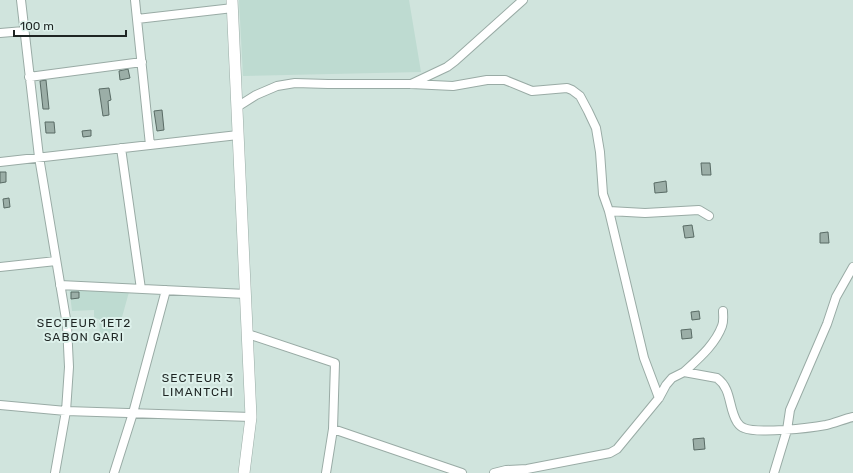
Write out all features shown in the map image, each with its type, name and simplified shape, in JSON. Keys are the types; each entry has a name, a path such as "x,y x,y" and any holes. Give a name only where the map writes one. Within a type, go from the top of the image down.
{"street":[{"path":"20,0 39,157 67,325 69,367 66,411 55,473"},
{"path":"135,0 150,145"},
{"path":"411,84 447,67 483,37 523,0"},
{"path":"137,20 232,4 251,417 244,473"},
{"path":"0,33 24,31"},
{"path":"29,77 142,62"},
{"path":"237,108 256,94 277,86 295,83 411,84 453,86 487,80 505,80 532,91 567,88 576,92 580,96 596,128 604,194 644,358 659,398"},
{"path":"0,162 238,135"},
{"path":"121,148 141,289"},
{"path":"609,212 645,213 699,210 709,216"},
{"path":"0,267 56,260"},
{"path":"774,473 787,430 790,410 827,324 836,297 853,267"},
{"path":"60,285 246,294"},
{"path":"114,473 133,414 166,290"},
{"path":"494,473 506,470 530,471 610,454 617,449 659,398 666,385 672,378 684,372 714,341 722,327 723,311"},
{"path":"248,334 335,363 333,429 326,473"},
{"path":"684,372 717,378 726,388 737,422 745,429 787,430 827,425 853,417"},
{"path":"0,405 66,411 251,417"},
{"path":"333,429 462,473"}],"shaded area":[{"path":"239,0 409,0 421,72 243,76"},
{"path":"69,287 129,292 119,328 113,326 112,335 100,335 99,319 94,318 94,310 72,311"}],"building":[{"path":"128,69 130,78 120,80 119,71"},
{"path":"46,80 49,109 43,109 40,81"},
{"path":"109,88 111,100 108,101 109,115 103,116 99,89"},
{"path":"162,110 164,130 157,131 154,111"},
{"path":"45,122 54,122 55,133 46,133"},
{"path":"91,130 91,136 83,137 82,131"},
{"path":"701,163 710,163 711,175 702,175"},
{"path":"0,172 6,172 6,182 0,183"},
{"path":"666,181 667,192 655,193 654,183"},
{"path":"9,198 10,207 4,208 3,199"},
{"path":"692,225 694,237 685,238 683,226"},
{"path":"828,232 829,243 820,243 820,233"},
{"path":"71,292 79,292 79,298 71,299"},
{"path":"699,311 700,319 692,320 691,312"},
{"path":"691,329 692,338 682,339 681,330"},
{"path":"704,438 705,449 694,450 693,439"}],"district":[{"name":"SECTEUR 1ET2 SABON GARI","path":"84,330"},
{"name":"SECTEUR 3 LIMANTCHI","path":"198,385"}]}
